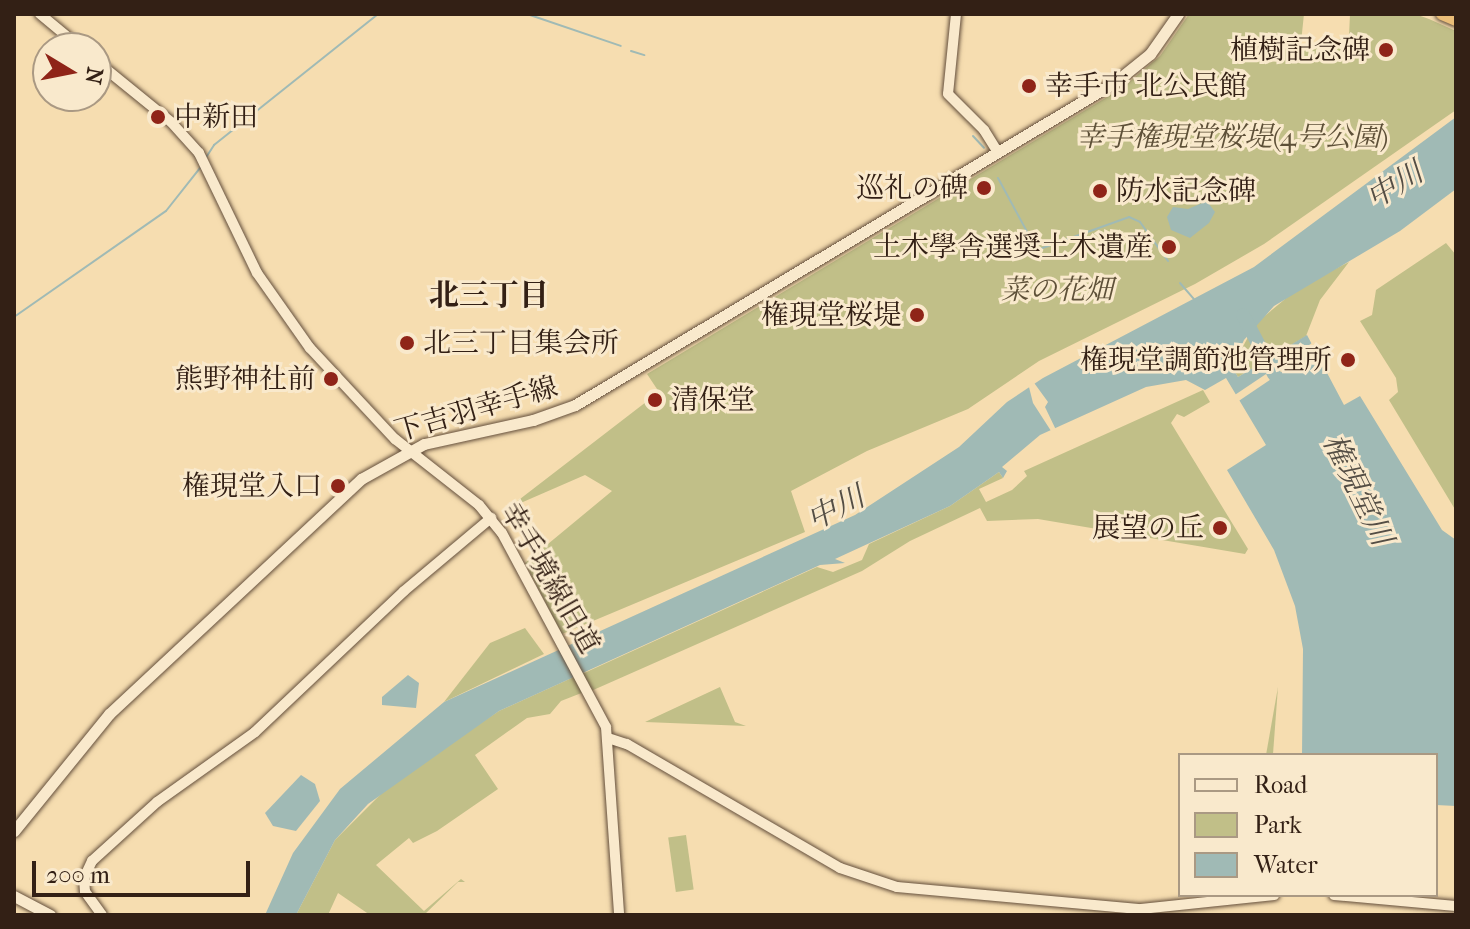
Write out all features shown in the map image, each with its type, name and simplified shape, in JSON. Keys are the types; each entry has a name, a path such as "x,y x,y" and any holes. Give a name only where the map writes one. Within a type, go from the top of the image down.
{"highway":[{"path":"1442,14 1456,20"}],"main road":[{"name":"下吉羽幸手線","path":"14,831 109,714 233,594 351,487 409,450 533,420 575,405 1128,73 1157,46 1178,14"},
{"path":"14,896 50,915"}],"street":[{"path":"40,14 62,32"},
{"path":"956,14 948,94 984,130 998,152"},
{"name":"幸手境線旧道","path":"112,74 171,122 199,153 257,273 285,315 345,387 409,450 491,518 583,681 608,738 619,915"},
{"path":"102,915 85,892 84,878 92,861 157,802 255,732 404,591 491,518"},
{"path":"608,738 627,744 840,868 897,887 1141,909 1255,897"},
{"path":"1356,897 1456,906"}],"green space":[{"name":"幸手権現堂桜堤(4号公園)","path":"1189,14 1304,14 1300,52 1349,36 1350,14 1415,14 1429,19 1456,31 1456,110 1264,244 1195,284 1039,361 968,409 867,451 791,491 805,532 562,634 525,563 612,491 585,475 507,509 659,392 647,374 1122,88 1160,56"},
{"path":"1446,243 1456,255 1456,511 1389,400 1398,392 1396,378 1360,321 1372,315 1376,290"},
{"path":"1349,262 1320,300 1306,336 1238,377 1232,367 1255,324 1301,286"},
{"path":"1203,390 1210,402 1184,417 1177,414 1171,423 1248,549 1245,554 1038,519 987,521 980,508 910,541 862,571 591,691 582,674 817,567 833,572 862,560 869,544 950,506 999,472 1003,478 979,489 986,502 1012,490 1027,476 1024,471"},
{"path":"525,628 544,654 444,702 490,643"},
{"path":"576,676 584,692 561,701 550,714 527,718 475,755 498,789 437,831 413,843 409,838 376,865 424,911 461,879 465,882 458,882 424,915 370,915 338,893 328,915 296,915 335,840 396,779 499,711"},
{"path":"720,687 735,722 746,726 645,722"},
{"path":"1278,687 1273,753 1266,753"},
{"path":"686,835 694,889 676,892 668,838"}],"water":[{"name":"中川","path":"1456,117 1456,189 1400,231 1274,306 1244,340 1232,367 1238,377 1307,335 1344,405 1360,396 1442,530 1456,540 1456,806 1438,805 1438,753 1302,753 1303,649 1295,606 1274,550 1227,470 1266,445 1226,378 1205,390 1186,380 1146,387 1040,435 1002,467 1007,471 1003,478 999,472 950,506 835,559 845,563 820,565 499,711 368,804 335,840 296,915 265,915 293,853 340,789 444,702 855,515 959,447 1007,402 1043,378 1254,267"},
{"path":"1207,201 1215,212 1209,223 1190,238 1171,230 1167,217 1173,207 1188,209"},
{"path":"408,675 419,683 416,708 382,705 382,697"},
{"path":"301,775 315,784 320,801 296,831 273,826 265,813"}],"pier":[{"path":"1315,341 1319,347 1237,402 1233,396"},
{"path":"1032,380 1048,402 1045,407 1057,432 1053,434 1033,403 1028,383"}],"waterway":[{"path":"205,159 214,145 378,14"},
{"path":"527,14 621,46"},
{"path":"631,51 644,55"},
{"path":"973,136 984,148"},
{"path":"14,317 166,211 200,168"},
{"path":"998,178 1037,250 1129,217 1140,222 1168,261"},
{"path":"1180,283 1194,299"},
{"name":"権現堂川","path":"1243,315 1274,374"}],"place":[{"name":"植樹記念碑","path":"1386,50"},
{"name":"幸手市 北公民館","path":"1029,86"},
{"name":"中新田","path":"158,117"},
{"name":"巡礼の碑","path":"984,188"},
{"name":"防水記念碑","path":"1100,191"},
{"name":"土木學舎選奨土木遺産","path":"1169,247"},
{"name":"権現堂桜堤","path":"917,315"},
{"name":"北三丁目集会所","path":"407,343"},
{"name":"権現堂調節池管理所","path":"1348,360"},
{"name":"熊野神社前","path":"331,379"},
{"name":"清保堂","path":"655,400"},
{"name":"権現堂入口","path":"338,486"},
{"name":"展望の丘","path":"1220,528"}],"district":[{"name":"北三丁目","path":"489,296"}],"park label":[{"name":"菜の花畑","path":"1057,290"}]}
